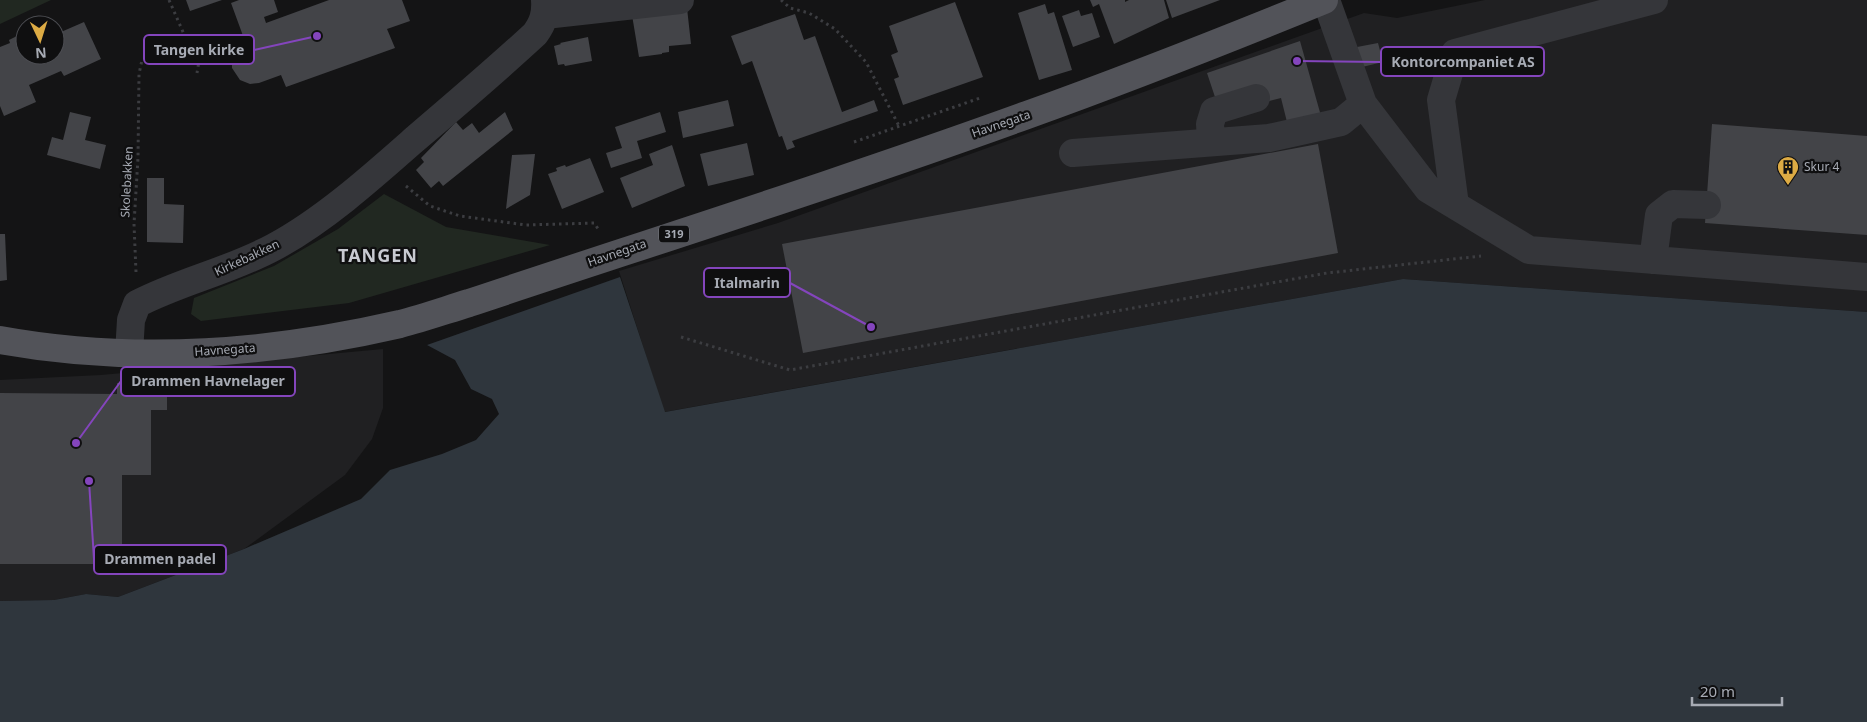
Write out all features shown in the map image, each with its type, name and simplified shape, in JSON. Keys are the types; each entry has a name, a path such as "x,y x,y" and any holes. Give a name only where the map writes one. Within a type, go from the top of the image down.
{"main road":[{"name":"Havnegata","path":"0,340 53,348 129,353 217,351 264,347 350,334 402,323 469,303 981,132 1183,57 1325,0"}],"street":[{"path":"545,7 680,0"},
{"path":"1325,0 1363,104 1428,189 1530,250 1867,277"},
{"path":"1455,205 1441,100 1455,53 1654,0"},
{"name":"Kirkebakken","path":"137,304 153,296 238,265 308,227 386,164 535,34 541,26 545,7"},
{"path":"1211,142 1210,124 1214,111 1256,98"},
{"path":"1073,153 1269,138 1341,122 1363,104"},
{"path":"1653,260 1659,215 1673,204 1707,205"},
{"path":"129,353 131,320 137,304"}],"path":[{"path":"169,0 187,41 199,61 197,73"},
{"path":"781,0 790,8 809,13 836,28 866,62 899,126"},
{"name":"Skolebakken","path":"137,304 134,224 138,158 139,74 142,60"},
{"path":"852,143 983,97"},
{"path":"386,164 410,190 430,206 460,216 526,225 594,223 600,231 591,234"},
{"path":"681,337 790,370 1328,272 1481,256"}],"shaded area":[{"path":"0,0 51,0 19,15 15,15 15,17 0,24"},
{"path":"1485,0 1867,0 1867,312 1403,279 664,412 619,271 778,223 1364,13 1397,18"},
{"path":"384,194 446,227 550,245 349,303 201,321 191,314 194,298 274,266 338,229"},
{"path":"620,277 665,412 1403,279 1867,312 1867,722 0,722 0,601 54,600 86,594 118,597 244,549 361,499 390,470 442,454 476,440 499,414 492,399 471,389 455,360 427,345"},
{"path":"383,349 383,408 372,439 345,475 244,549 118,597 86,594 54,600 0,601 0,380 101,375"}],"building":[{"path":"186,0 222,0 190,11"},
{"path":"239,0 274,0 278,12 264,17 266,23 329,0 402,0 410,21 387,29 395,48 286,87 281,75 259,83 250,84 240,80 232,68 232,59 235,51 246,44 231,3"},
{"path":"1090,0 1125,0 1125,2 1129,0 1164,0 1169,18 1114,44 1099,4 1093,7"},
{"path":"1166,0 1220,0 1172,18"},
{"path":"955,2 983,77 903,105 894,79 899,77 891,55 898,52 889,26"},
{"path":"1045,4 1048,14 1054,12 1072,70 1039,80 1018,13"},
{"path":"687,8 691,44 669,46 669,52 639,57 632,15"},
{"path":"1079,10 1081,16 1092,13 1100,37 1073,47 1062,16"},
{"path":"795,14 804,40 815,36 842,112 874,100 878,111 792,141 795,147 787,150 782,136 779,137 752,61 742,65 731,36"},
{"path":"84,22 101,59 64,76 61,71 29,85 36,102 4,116 0,106 0,47 10,43 9,40 15,37 15,65 65,65 65,30"},
{"path":"588,37 592,61 565,66 564,64 558,65 554,46"},
{"path":"1300,41 1321,116 1288,126 1281,98 1258,104 1217,103 1207,73"},
{"path":"1378,43 1383,62 1362,67 1357,47"},
{"path":"728,100 734,126 683,138 678,112"},
{"path":"70,112 91,117 85,140 106,145 100,169 47,155 52,137 63,140"},
{"path":"505,112 513,130 443,186 439,181 431,188 416,170 424,162 421,158 456,122 463,130 472,123 479,133"},
{"path":"660,112 666,132 637,141 642,158 611,168 606,153 622,148 615,127"},
{"name":"Skur 4","path":"1712,124 1867,136 1867,235 1705,223"},
{"path":"747,143 754,175 708,186 700,154"},
{"path":"1318,144 1338,253 803,353 782,244"},
{"path":"672,145 685,186 632,208 620,178 653,165 649,154"},
{"path":"535,154 530,195 506,209 512,155"},
{"path":"590,158 604,192 562,209 548,174 557,171 556,168 565,165 566,167"},
{"path":"147,178 164,178 164,204 184,205 183,243 147,242"},
{"path":"0,234 5,234 7,280 0,281"},
{"path":"117,383 126,383 126,394 167,396 167,410 151,410 151,475 122,475 122,564 0,564 0,393 117,394"}],"place":[{"name":"Tangen kirke","path":"317,36"},
{"name":"Kontorcompaniet AS","path":"1297,61"},
{"name":"Skur 4","path":"1788,186"},
{"name":"Italmarin","path":"871,327"},
{"name":"Drammen Havnelager","path":"76,443"},
{"name":"Drammen padel","path":"89,481"}],"district":[{"name":"TANGEN","path":"378,256"}]}
